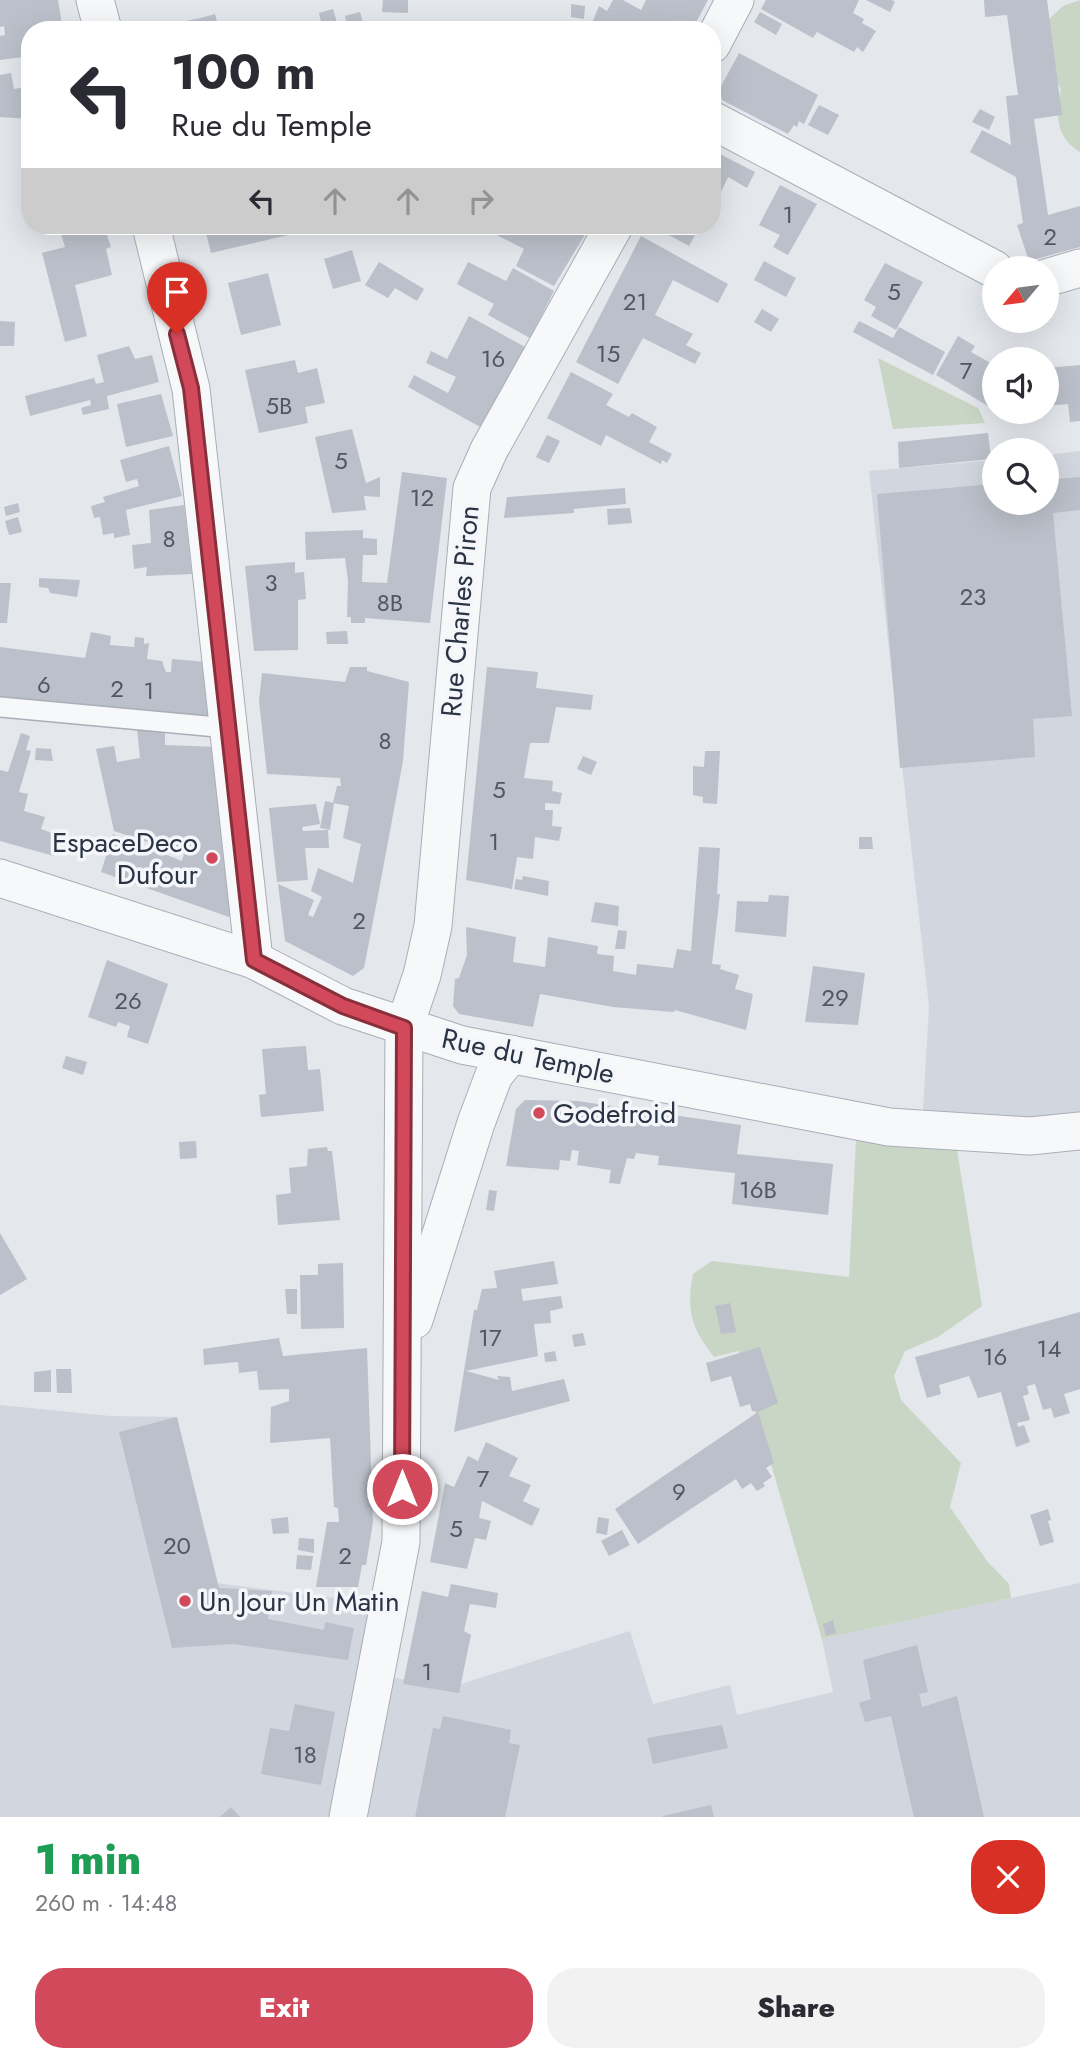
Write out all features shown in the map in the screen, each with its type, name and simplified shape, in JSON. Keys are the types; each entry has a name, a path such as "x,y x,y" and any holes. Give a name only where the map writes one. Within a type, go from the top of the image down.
{"street":[{"path":"95,0 101,21"},
{"path":"721,28 736,0"},
{"path":"721,125 982,263"},
{"path":"153,235 191,388 254,960"},
{"name":"Rue Charles Piron","path":"348,1817 401,1542 404,1028 422,975 433,926 472,488 489,450 609,235"},
{"path":"1059,274 1080,268"},
{"name":"Rue du Temple","path":"0,878 254,960 343,1006 462,1045 889,1127 1030,1136 1080,1131"},
{"path":"403,1357 476,1123 495,1075 511,1054"}],"lane":[{"path":"0,707 228,728"}],"shaded area":[{"path":"1080,451 1080,1131 922,1129 929,1006 869,471 982,461 982,515 1059,515 1059,454"},
{"path":"0,1405 110,1416 176,1417 216,1583 389,1605 376,1675 451,1687 630,1631 653,1704 730,1685 737,1715 833,1692 822,1639 1080,1583 1080,1817 0,1817"}],"green space":[{"path":"1080,0 1080,152 1066,140 1059,125 1061,89 1044,60 1041,27 1063,6"},
{"path":"878,358 978,408 982,417 982,423 893,429"},
{"path":"857,1121 954,1131 982,1306 938,1337 905,1351 894,1376 901,1400 961,1463 950,1507 987,1561 1009,1584 1011,1598 822,1639 738,1351 714,1357 695,1327 690,1298 693,1274 712,1261 849,1277"}],"building":[{"path":"0,0 58,0 62,21 21,21 21,57 0,60 0,36 5,35 4,26 0,27"},
{"path":"383,0 408,0 408,13 382,12"},
{"path":"613,0 623,0 641,10 646,0 708,0 697,21 593,21 599,6 607,11"},
{"path":"766,0 859,0 853,13 864,19 862,23 876,31 863,52 857,47 854,52 817,32 813,38 761,9"},
{"path":"866,0 892,0 895,2 890,12"},
{"path":"984,0 1047,0 1062,115 1034,119 1048,215 1080,206 1080,247 1047,256 1027,256 1017,225 1023,223 1016,177 970,152 982,130 1011,145 1006,96 1018,95 1007,15 985,17"},
{"path":"571,4 585,6 584,19 571,17"},
{"path":"333,9 336,21 321,21 319,13"},
{"path":"360,12 362,21 346,21 345,16"},
{"path":"760,12 782,24 776,35 754,22"},
{"path":"215,14 217,21 186,21"},
{"path":"739,53 818,95 804,124 799,121 797,127 794,125 788,134 722,100 721,86"},
{"path":"11,73 14,89 21,88 21,118 0,117 0,75"},
{"path":"819,105 839,115 828,135 808,125"},
{"path":"980,109 995,117 989,130 972,122"},
{"path":"721,155 755,172 747,188 728,177 721,192"},
{"path":"780,185 817,204 788,255 773,247 780,235 759,225"},
{"path":"61,235 107,235 111,247 106,249 112,275 75,285 87,336 65,342 42,253 65,247"},
{"path":"206,235 288,235 211,253"},
{"path":"497,235 585,235 554,286 516,266 524,249"},
{"path":"669,235 695,235 689,246"},
{"path":"641,236 728,284 718,303 673,280 655,315 693,334 686,345 701,353 695,364 643,338 618,384 576,362"},
{"path":"352,250 361,281 333,289 324,259"},
{"path":"764,261 796,278 786,297 754,280"},
{"path":"379,262 424,289 417,301 395,288 388,298 365,285"},
{"path":"468,262 506,281 513,268 554,291 530,338 488,315 494,304 457,284"},
{"path":"885,263 923,282 896,330 871,316 876,307 864,300"},
{"path":"268,273 281,325 241,335 228,283"},
{"path":"762,309 779,319 771,332 754,322"},
{"path":"469,316 525,347 482,428 408,387 414,375 448,393 456,377 426,363 431,351 447,359"},
{"path":"0,321 15,322 14,346 0,346"},
{"path":"859,321 893,338 899,327 945,352 933,375 853,332"},
{"path":"958,336 975,346 971,352 982,358 982,402 936,375"},
{"path":"129,346 135,359 152,355 159,382 107,396 109,409 83,415 81,408 91,405 90,400 30,416 25,396 94,378 96,384 104,382 97,355"},
{"path":"295,360 298,373 317,368 325,403 305,407 308,423 259,433 245,370"},
{"path":"1080,365 1080,421 1070,422 1068,404 1059,405 1059,367"},
{"path":"571,372 613,394 606,405 629,417 632,413 657,427 649,442 672,454 667,463 662,460 661,464 606,435 601,446 547,418"},
{"path":"161,394 173,436 126,447 117,404"},
{"path":"352,429 366,483 380,477 380,497 364,496 366,510 332,513 315,437"},
{"path":"988,433 989,438 982,438 982,460 899,468 898,442"},
{"path":"547,435 560,441 549,463 536,457"},
{"path":"169,446 182,496 126,510 130,535 114,538 114,533 103,535 100,517 94,518 91,506 105,502 103,497 139,486 137,479 126,482 120,460"},
{"path":"402,472 447,478 430,623 365,618 365,623 351,623 351,617 347,617 348,581 345,558 306,560 305,532 363,530 363,538 377,539 377,555 363,555 362,582 387,583"},
{"path":"1080,477 1080,510 1059,512 1059,479"},
{"path":"982,485 982,515 1053,515 1072,716 1033,719 1035,757 900,768 877,494"},
{"path":"625,488 626,504 574,509 574,513 504,518 507,497"},
{"path":"18,503 20,512 6,516 4,507"},
{"path":"184,505 192,574 146,576 147,567 134,569 132,545 151,543 149,510"},
{"path":"630,508 632,523 608,525 607,509"},
{"path":"18,517 22,532 9,535 5,521"},
{"path":"295,562 295,573 304,572 306,599 298,600 298,650 254,651 245,566"},
{"path":"39,578 80,580 77,597 50,593 48,588 39,587"},
{"path":"0,583 11,583 7,623 0,623"},
{"path":"347,631 348,644 327,644 326,632"},
{"path":"91,632 111,636 110,645 134,647 135,637 144,638 144,644 149,643 147,659 162,661 166,672 171,672 172,659 206,662 210,716 0,697 0,647 85,658"},
{"path":"350,667 367,667 367,671 409,682 403,761 377,901 364,968 353,976 285,941 278,884 314,900 308,915 313,917 322,897 311,891 318,868 353,883 361,844 343,838 349,806 333,803 337,786 341,786 340,778 267,774 259,701 262,673 345,682"},
{"path":"487,667 538,672 536,688 593,695 591,710 556,707 549,743 530,743 524,778 553,781 552,791 562,793 560,804 545,803 545,810 553,810 552,826 562,827 559,841 535,837 533,859 517,857 512,889 466,880"},
{"path":"137,729 165,731 165,745 219,747 236,911 229,917 101,872 113,834 182,861 184,854 114,831 96,749 114,746 117,762 140,758"},
{"path":"21,733 30,736 26,750 31,751 19,792 28,794 24,811 45,817 41,829 60,836 54,856 0,841 0,770 8,772"},
{"path":"36,748 51,749 53,761 35,760"},
{"path":"705,751 720,751 717,804 703,803 703,797 693,795 693,766 704,767"},
{"path":"583,756 597,762 591,775 577,769"},
{"path":"325,801 334,803 330,830 320,828"},
{"path":"316,804 320,824 302,827 303,831 328,830 329,848 305,848 308,880 277,882 269,808"},
{"path":"859,837 872,837 873,849 859,849"},
{"path":"699,847 720,848 717,894 720,894 712,964 721,965 720,969 739,975 735,989 753,994 746,1030 675,1010 613,1007 540,994 533,1027 459,1014 453,1006 455,979 459,978 467,955 466,927 516,937 513,962 545,967 548,937 598,946 597,954 614,956 613,971 636,975 637,964 673,968 677,949 691,951"},
{"path":"523,876 549,881 548,896 514,889 516,879 522,880"},
{"path":"769,895 789,896 786,937 735,932 737,901 768,902"},
{"path":"595,902 619,906 618,926 591,922"},
{"path":"618,930 627,931 625,949 615,949"},
{"path":"107,960 168,984 148,1044 127,1037 130,1026 118,1022 116,1027 88,1017"},
{"path":"813,966 865,973 858,1025 805,1022"},
{"path":"306,1046 308,1070 320,1069 324,1111 261,1117 259,1095 266,1094 262,1049"},
{"path":"66,1056 87,1062 83,1075 62,1068"},
{"path":"525,1100 577,1101 741,1125 737,1154 833,1164 828,1215 732,1204 735,1173 658,1165 659,1156 636,1153 634,1159 627,1158 620,1184 609,1183 611,1170 577,1165 579,1151 572,1150 570,1161 560,1160 559,1170 506,1166 516,1109"},
{"path":"196,1141 197,1158 180,1159 179,1142"},
{"path":"327,1147 328,1151 332,1151 340,1220 278,1225 276,1195 291,1193 289,1168 307,1166 308,1149"},
{"path":"489,1190 497,1191 494,1211 486,1210"},
{"path":"0,1233 27,1279 0,1295"},
{"path":"554,1261 558,1284 521,1289 523,1301 561,1296 563,1308 550,1311 551,1323 534,1324 538,1356 466,1371 499,1380 497,1376 510,1377 512,1391 564,1379 570,1401 454,1432 474,1310 477,1310 482,1289 497,1288 494,1271"},
{"path":"343,1263 344,1328 301,1329 300,1275 318,1275 318,1264"},
{"path":"285,1289 297,1289 297,1314 287,1314"},
{"path":"730,1303 736,1332 721,1334 715,1306"},
{"path":"1080,1312 1080,1389 1064,1394 1070,1413 1054,1418 1051,1408 1043,1410 1035,1384 1027,1386 1029,1394 1023,1396 1030,1420 1017,1423 1018,1427 1024,1425 1030,1442 1016,1447 1001,1392 978,1398 969,1376 939,1385 941,1394 927,1398 915,1357"},
{"path":"583,1333 586,1345 574,1347 572,1335"},
{"path":"279,1338 283,1356 367,1348 373,1522 366,1565 362,1565 358,1587 316,1587 327,1522 339,1522 338,1508 334,1507 330,1438 270,1443 271,1407 289,1401 289,1389 259,1390 257,1371 239,1373 238,1362 204,1365 203,1349"},
{"path":"760,1347 778,1403 758,1412 752,1411 750,1404 740,1407 731,1376 711,1382 706,1363"},
{"path":"555,1351 557,1361 545,1362 544,1353"},
{"path":"56,1369 71,1369 72,1393 57,1393"},
{"path":"51,1370 51,1392 34,1392 34,1372"},
{"path":"758,1412 774,1463 766,1468 772,1477 763,1483 765,1486 757,1491 751,1483 742,1489 736,1479 638,1544 615,1509"},
{"path":"177,1417 219,1588 272,1591 268,1619 324,1630 325,1622 354,1628 348,1660 233,1644 172,1648 119,1432"},
{"path":"486,1442 518,1458 509,1476 531,1485 523,1501 540,1509 532,1526 482,1501 479,1518 491,1521 486,1540 475,1538 467,1569 430,1562 445,1483 454,1487 468,1456 478,1461"},
{"path":"1048,1509 1051,1520 1048,1521 1054,1542 1040,1546 1030,1515"},
{"path":"288,1517 289,1533 273,1534 271,1519"},
{"path":"598,1517 609,1519 607,1535 596,1533"},
{"path":"622,1530 630,1545 609,1556 601,1541"},
{"path":"299,1538 314,1539 314,1553 298,1550"},
{"path":"297,1555 313,1556 311,1570 296,1569"},
{"path":"451,1584 498,1593 496,1608 470,1604 464,1631 471,1635 459,1693 403,1684 422,1591 448,1597"},
{"path":"833,1620 836,1633 826,1636 823,1624"},
{"path":"917,1645 928,1692 919,1694 922,1707 957,1696 984,1817 914,1817 891,1716 865,1722 859,1703 871,1699 863,1660"},
{"path":"295,1704 335,1712 321,1785 261,1774 270,1728 289,1731"},
{"path":"443,1716 511,1730 509,1743 520,1745 505,1817 415,1817 433,1728 440,1729"},
{"path":"722,1725 728,1748 653,1764 647,1738"},
{"path":"711,1805 714,1817 663,1817 663,1816"},
{"path":"231,1807 240,1817 220,1817"}],"place":[{"name":"EspaceDeco Dufour","path":"212,858"},
{"name":"Godefroid","path":"539,1113"},
{"name":"Un Jour Un Matin","path":"185,1601"}],"route":[{"path":"177,334 191,388 254,960 343,1006 404,1028 402,1489"}]}
